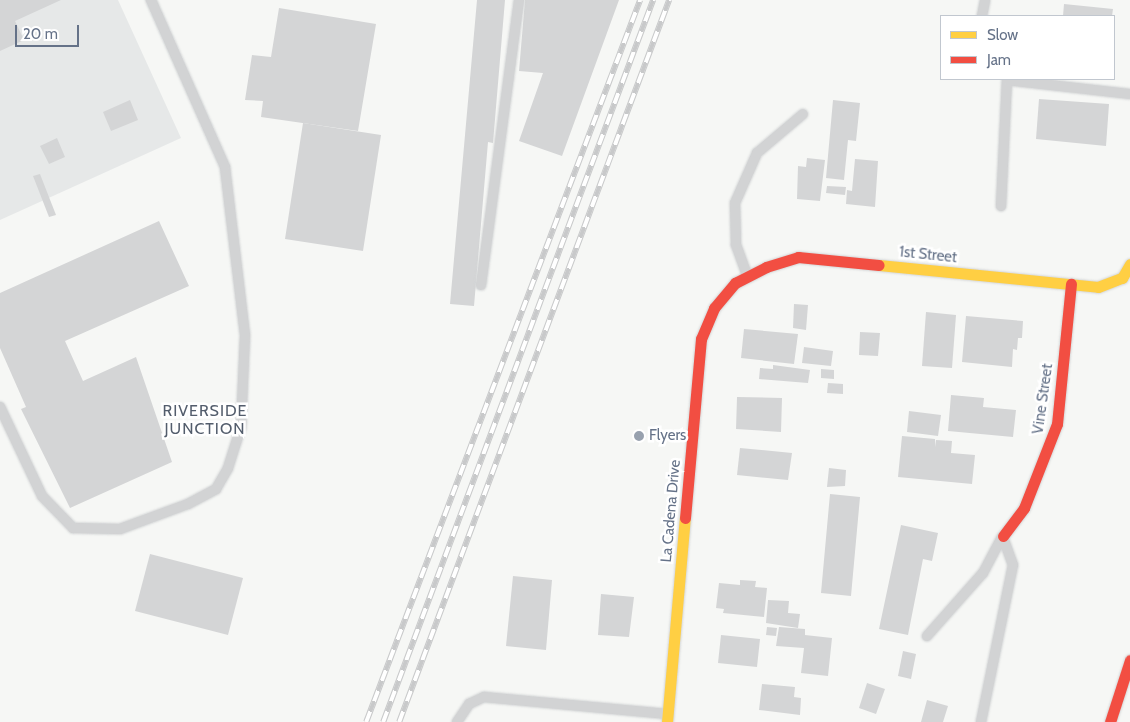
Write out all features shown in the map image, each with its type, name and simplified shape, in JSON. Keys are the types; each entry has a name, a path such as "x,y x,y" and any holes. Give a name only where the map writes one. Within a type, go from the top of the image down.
{"main road":[{"name":"1st Street","path":"735,283 748,276 798,257 1098,287 1122,278 1130,264"},
{"name":"La Cadena Drive","path":"668,718 701,339 714,308 735,283"},
{"name":"Vine Street","path":"1003,536 1024,508 1051,446 1057,424 1071,284"},
{"path":"1110,722 1130,660"}],"lane":[{"path":"0,407 42,496 73,528 120,529 188,504 216,489 228,468 241,426 244,334 225,167 150,0"},
{"path":"481,285 519,0"},
{"path":"982,15 985,0"},
{"path":"1001,206 1007,80"},
{"path":"1015,80 1130,94"},
{"path":"748,276 736,244 734,203 758,154 779,132 803,114"},
{"path":"927,636 983,573 1003,536"},
{"path":"981,722 1013,565 1003,536"},
{"path":"457,722 469,704 484,697 668,718"}],"shaded area":[{"path":"0,0 118,0 181,138 0,220"}],"building":[{"path":"0,0 61,0 15,21 24,40 0,51"},
{"path":"477,0 505,0 493,143 488,142 474,306 450,304"},
{"path":"525,0 619,0 562,156 519,141 543,73 519,71"},
{"path":"1064,4 1113,9 1112,15 1063,15"},
{"path":"279,8 376,24 358,131 261,117 263,101 245,100 252,55 271,57"},
{"path":"1039,99 1109,104 1106,146 1036,139"},
{"path":"130,100 138,120 111,131 103,112"},
{"path":"833,100 860,103 856,141 848,140 844,180 826,178"},
{"path":"303,123 381,135 363,251 285,239"},
{"path":"57,138 65,157 49,164 40,146"},
{"path":"807,158 825,160 820,201 797,199 798,166 806,167"},
{"path":"855,159 878,161 875,207 846,204 847,190 852,191"},
{"path":"40,174 56,215 49,217 33,176"},
{"path":"827,186 846,187 845,195 826,193"},
{"path":"159,221 189,286 65,341 83,381 136,357 172,462 70,508 21,409 26,407 0,348 0,293"},
{"path":"794,304 808,305 806,330 793,328"},
{"path":"926,312 956,315 952,368 922,366"},
{"path":"966,316 1023,321 1022,338 1018,338 1017,350 1013,349 1012,367 962,362"},
{"path":"744,329 798,334 794,364 741,358"},
{"path":"860,332 880,333 878,356 859,355"},
{"path":"804,347 833,351 831,366 802,363"},
{"path":"773,365 810,370 808,383 759,379 760,368 773,369"},
{"path":"821,369 834,370 834,379 821,378"},
{"path":"828,383 843,384 843,394 827,393"},
{"path":"951,395 984,398 983,407 1016,410 1013,437 948,431"},
{"path":"737,397 782,398 781,432 736,429"},
{"path":"909,411 941,415 938,436 907,432"},
{"path":"902,436 935,439 935,447 936,440 952,441 951,453 975,455 972,484 898,477"},
{"path":"740,448 792,453 788,480 737,475"},
{"path":"829,468 846,470 845,486 827,487"},
{"path":"830,494 860,497 851,596 821,593"},
{"path":"901,525 938,533 932,561 923,559 908,635 879,629"},
{"path":"150,554 243,578 228,635 135,611"},
{"path":"513,576 552,580 546,650 506,646"},
{"path":"740,580 756,581 755,587 767,588 764,617 723,613 724,609 716,608 719,583 740,585"},
{"path":"601,594 634,597 629,637 598,635"},
{"path":"768,600 789,601 788,613 800,614 798,628 766,623"},
{"path":"767,627 777,628 776,636 766,635"},
{"path":"779,627 805,629 805,635 832,638 828,676 801,673 804,648 776,646"},
{"path":"721,635 760,639 757,667 718,663"},
{"path":"903,651 916,654 911,679 898,676"},
{"path":"867,683 885,689 876,714 859,708"},
{"path":"762,684 795,687 794,697 801,698 800,715 759,710"},
{"path":"927,700 948,706 943,722 921,722"}],"railway":[{"path":"366,722 640,0"},
{"path":"383,722 653,0"},
{"path":"399,722 669,0"}],"traffic: slow":[{"path":"879,265 1098,287 1122,278 1130,264"},
{"path":"667,722 685,518"}],"traffic: jam":[{"path":"685,518 701,339 714,308 735,283 766,267 798,257 879,265"},
{"path":"1003,536 1024,508 1057,424 1071,284"},
{"path":"1110,722 1130,660"}],"place":[{"name":"Flyers","path":"639,436"}],"district":[{"name":"RIVERSIDE JUNCTION","path":"205,420"}]}
